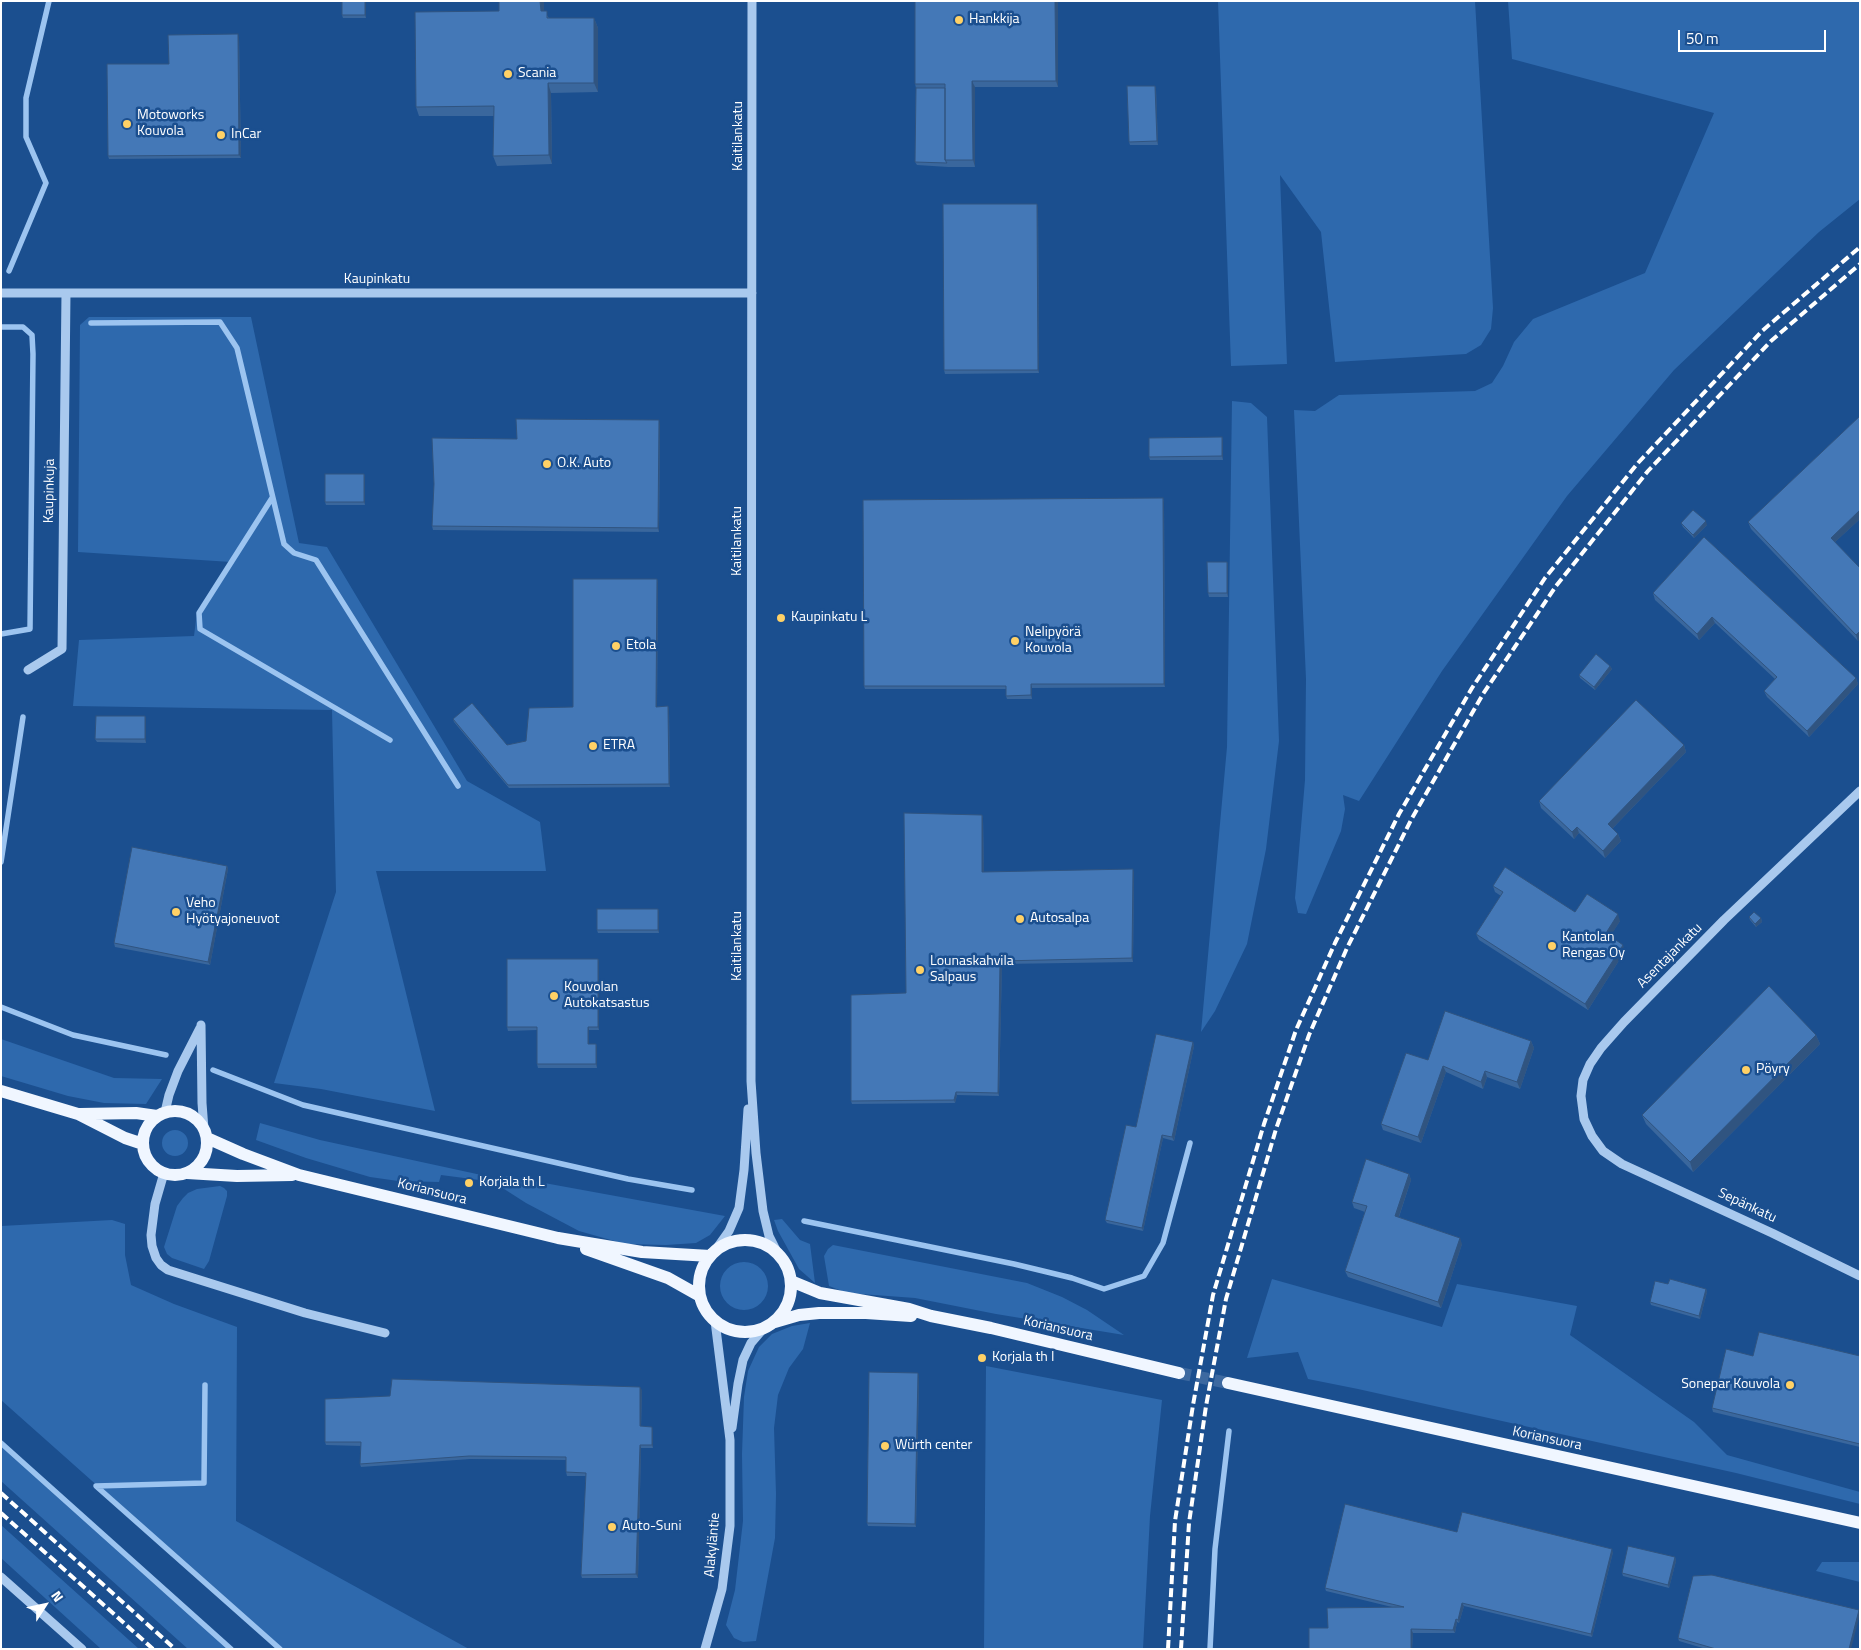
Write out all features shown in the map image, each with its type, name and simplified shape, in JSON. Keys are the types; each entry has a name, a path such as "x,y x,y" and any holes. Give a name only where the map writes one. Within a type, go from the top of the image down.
{"main road":[{"path":"1,1091 78,1114 125,1138 143,1144"},
{"path":"78,1114 161,1114 176,1110 188,1113 198,1119 206,1134 207,1149 203,1159 196,1167 187,1172 179,1174 164,1173 149,1162 143,1144 146,1128 161,1114"},
{"name":"Koriansuora","path":"206,1134 243,1154 299,1174 558,1238 642,1252 672,1255 712,1254"},
{"name":"Koriansuora","path":"187,1172 238,1176 299,1174"},
{"name":"Koriansuora","path":"558,1238 668,1278 700,1296"},
{"path":"739,1240 753,1240 766,1244 777,1252 789,1271 791,1281 790,1296 785,1310 775,1322 763,1329 751,1332 738,1332 726,1328 708,1314 700,1296 699,1282 703,1268 712,1254 725,1244 739,1240"},
{"name":"Koriansuora","path":"791,1281 820,1293 909,1309 931,1316 991,1328 1179,1373"},
{"name":"Koriansuora","path":"775,1322 819,1313 931,1316"},
{"name":"Koriansuora","path":"1228,1383 1860,1523"}],"street":[{"name":"Kaitilankatu","path":"752,1 751,1082 756,1153 763,1211 769,1236 777,1252"},
{"name":"Kaupinkatu","path":"1,293 752,293"},
{"name":"Kaupinkuja","path":"28,670 62,649 66,293"},
{"name":"Asentajankatu","path":"1622,1164 1603,1151 1592,1136 1584,1119 1581,1096 1583,1080 1590,1064 1601,1048 1624,1022 1698,947 1860,791"},
{"path":"161,1114 178,1072 202,1026 201,1094 206,1134"},
{"name":"Kaitilankatu","path":"712,1254 729,1231 738,1208 744,1170 751,1082"},
{"name":"Sepänkatu","path":"1622,1164 1860,1276"},
{"path":"164,1173 151,1235 152,1246 156,1258 161,1265 168,1270 305,1313 385,1333"},
{"name":"Alakyläntie","path":"705,1649 722,1589 730,1526 730,1440 715,1321"},
{"name":"Alakyläntie","path":"730,1440 743,1360 751,1343 763,1329"},
{"path":"1,1577 82,1649"}],"shaded area":[{"path":"1218,1 1475,1 1493,308 1491,329 1481,345 1466,354 1335,362 1321,232 1280,175 1287,364 1231,366"},
{"path":"1508,1 1860,1 1860,199 1819,232 1674,370 1567,496 1442,671 1359,801 1343,795 1345,809 1341,831 1306,914 1298,913 1295,898 1305,780 1306,679 1294,410 1315,411 1339,395 1475,391 1492,383 1503,366 1514,342 1533,319 1645,273 1714,113 1512,59"},
{"path":"89,317 251,317 299,543 327,547 467,781 540,822 546,871 376,871 435,1111 321,1089 274,1083 336,892 332,710 73,706 79,640 194,636 197,612 231,562 78,552 80,325"},
{"path":"1232,401 1251,403 1267,417 1279,741 1266,849 1247,944 1215,1011 1201,1032 1227,747"},
{"path":"1,1039 114,1078 162,1079 146,1104 104,1103 68,1096 1,1076"},
{"path":"260,1123 320,1140 486,1176 487,1181 441,1175 439,1182 398,1181 370,1177 306,1158 256,1140"},
{"path":"175,1130 184,1134 188,1143 184,1152 175,1156 166,1152 162,1143 166,1134"},
{"path":"506,1176 725,1216 710,1235 696,1243 666,1245 625,1244 579,1231 526,1203 501,1187"},
{"path":"220,1186 227,1191 227,1196 209,1261 204,1269 172,1258 167,1254 164,1247 177,1206 188,1193 197,1189"},
{"path":"782,1219 800,1240 810,1244 815,1283 799,1269 778,1231 774,1220"},
{"path":"112,1220 125,1224 125,1255 131,1285 174,1304 237,1327 236,1521 469,1649 281,1649 1,1400 1,1226"},
{"path":"833,1245 1027,1283 1062,1297 1087,1310 1124,1335 996,1314 915,1298 847,1293 829,1286 824,1256"},
{"path":"739,1262 749,1262 761,1269 768,1281 768,1291 761,1303 749,1310 739,1310 731,1306 724,1299 720,1291 720,1281 724,1273 731,1266"},
{"path":"1272,1279 1442,1327 1457,1284 1577,1306 1570,1335 1694,1422 1727,1455 1860,1492 1860,1504 1736,1473 1308,1379 1298,1352 1247,1358"},
{"path":"810,1323 803,1349 789,1368 778,1395 774,1428 775,1538 756,1641 743,1642 734,1638 726,1625 735,1590 743,1521 742,1454 744,1397 748,1371 759,1347 772,1334 792,1326"},
{"path":"986,1366 1162,1400 1150,1516 1143,1649 984,1649"},
{"path":"1,1443 232,1649 188,1649 1,1481"},
{"path":"1,1525 139,1649 101,1649 1,1558"},
{"path":"1822,1562 1860,1562 1860,1582 1816,1571"}],"building":[{"path":"342,1 365,1 365,15 342,15"},
{"name":"Scania","path":"499,1 540,1 541,11 547,11 547,18 594,18 594,83 548,83 549,155 493,156 494,106 416,107 415,12 499,11"},
{"path":"915,1 1055,1 1056,81 972,81 973,160 945,160 945,84 915,84"},
{"path":"238,34 239,155 108,156 107,64 169,64 168,35"},
{"path":"1127,86 1155,86 1157,141 1129,142"},
{"path":"916,88 945,88 945,160 947,163 915,162"},
{"path":"943,204 1037,204 1038,370 944,370"},
{"path":"1860,416 1860,510 1831,538 1860,568 1860,631 1856,635 1748,522"},
{"name":"O.K. Auto","path":"516,419 659,420 658,528 432,526 434,484 432,438 517,439"},
{"path":"1222,437 1222,456 1149,457 1149,438"},
{"path":"325,474 364,474 364,502 325,502"},
{"name":"Nelipyörä Kouvola","path":"1163,498 1164,684 1031,684 1031,695 1006,696 1006,686 864,686 863,500"},
{"path":"1693,510 1706,521 1693,535 1681,523"},
{"path":"1704,537 1856,678 1807,731 1764,691 1777,677 1712,617 1697,634 1653,593"},
{"path":"1207,562 1227,562 1227,593 1208,593"},
{"path":"573,579 657,579 656,707 668,706 669,784 508,785 453,719 472,703 507,745 526,741 529,708 573,707"},
{"path":"1596,654 1610,666 1594,687 1579,675"},
{"path":"1636,700 1684,745 1608,824 1618,834 1603,851 1577,827 1572,832 1539,801"},
{"path":"96,716 145,716 145,739 95,739"},
{"name":"Autosalpa","path":"904,813 982,815 982,872 1133,869 1132,958 1000,961 998,1093 956,1092 954,1100 851,1101 851,995 906,993"},
{"path":"132,847 227,866 208,962 114,943"},
{"name":"Kantolan Rengas Oy","path":"1505,867 1575,912 1587,894 1618,914 1606,933 1623,945 1585,1004 1476,934 1503,892 1493,886"},
{"path":"597,909 658,909 658,930 597,930"},
{"path":"1754,912 1761,918 1755,924 1749,917"},
{"name":"Kouvolan Autokatsastus","path":"507,959 598,959 598,1027 588,1027 588,1044 596,1044 596,1064 537,1064 537,1027 507,1027"},
{"name":"Pöyry","path":"1769,986 1816,1035 1690,1162 1642,1115"},
{"path":"1445,1011 1531,1041 1517,1082 1485,1071 1481,1082 1443,1066 1418,1137 1381,1124 1406,1053 1428,1060"},
{"path":"1156,1034 1193,1042 1172,1137 1162,1135 1142,1228 1105,1220 1126,1125 1136,1127"},
{"path":"1366,1159 1409,1174 1395,1216 1460,1238 1438,1302 1345,1271 1367,1206 1352,1202"},
{"path":"1670,1279 1706,1289 1699,1316 1650,1302 1655,1281 1668,1284"},
{"name":"Sonepar Kouvola","path":"1759,1332 1860,1356 1860,1444 1712,1408 1726,1349 1753,1356"},
{"path":"869,1372 918,1373 915,1524 867,1523"},
{"name":"Auto-Suni","path":"392,1379 640,1387 640,1426 652,1427 652,1445 640,1445 636,1574 581,1575 586,1473 566,1472 566,1457 469,1456 360,1464 361,1442 325,1442 325,1399 390,1396"},
{"path":"1345,1504 1457,1532 1462,1512 1612,1549 1591,1634 1462,1603 1458,1620 1456,1619 1453,1630 1411,1629 1411,1649 1309,1649 1309,1628 1328,1628 1327,1608 1404,1607 1325,1588"},
{"path":"1628,1546 1675,1557 1668,1585 1622,1573"},
{"path":"1712,1575 1859,1610 1849,1649 1716,1649 1678,1638 1693,1576"}],"waterway":[{"path":"9,271 46,183 26,137 26,98 49,1"},
{"path":"91,323 220,322 237,348 284,544 294,553 316,560 458,786"},
{"path":"1,327 23,327 32,335 33,354 30,629 1,634"},
{"path":"272,498 199,613 200,629 390,740"},
{"path":"1,862 23,717"},
{"path":"1,1007 73,1035 166,1055"},
{"path":"213,1070 303,1105 628,1179 692,1190"},
{"path":"804,1221 1014,1264 1072,1278 1104,1289 1144,1276 1163,1243 1190,1143"},
{"path":"205,1385 204,1483 96,1486 280,1649"},
{"path":"1210,1649 1215,1549 1229,1431"},
{"path":"1,1443 231,1649"}],"tunnel":[{"path":"1179,1373 1228,1383"}],"railway":[{"path":"1168,1649 1175,1521 1213,1295 1264,1124 1296,1030 1335,943 1399,814 1472,688 1545,578 1638,463 1762,331 1860,247"},
{"path":"1181,1649 1189,1523 1206,1406 1226,1299 1276,1129 1309,1035 1347,948 1411,820 1483,694 1556,586 1648,471 1771,341 1860,264"},
{"path":"1,1493 175,1649"},
{"path":"1,1513 153,1649"}],"place":[{"name":"Hankkija","path":"959,20"},
{"name":"Scania","path":"508,74"},
{"name":"Motoworks Kouvola","path":"127,124"},
{"name":"InCar","path":"221,135"},
{"name":"O.K. Auto","path":"547,464"},
{"name":"Kaupinkatu L","path":"781,618"},
{"name":"Nelipyörä Kouvola","path":"1015,641"},
{"name":"Etola","path":"616,646"},
{"name":"ETRA","path":"593,746"},
{"name":"Veho Hyötyajoneuvot","path":"176,912"},
{"name":"Autosalpa","path":"1020,919"},
{"name":"Kantolan Rengas Oy","path":"1552,946"},
{"name":"Lounaskahvila Salpaus","path":"920,970"},
{"name":"Kouvolan Autokatsastus","path":"554,996"},
{"name":"Pöyry","path":"1746,1070"},
{"name":"Korjala th L","path":"469,1183"},
{"name":"Korjala th I","path":"982,1358"},
{"name":"Sonepar Kouvola","path":"1790,1385"},
{"name":"Würth center","path":"885,1446"},
{"name":"Auto-Suni","path":"612,1527"}]}
